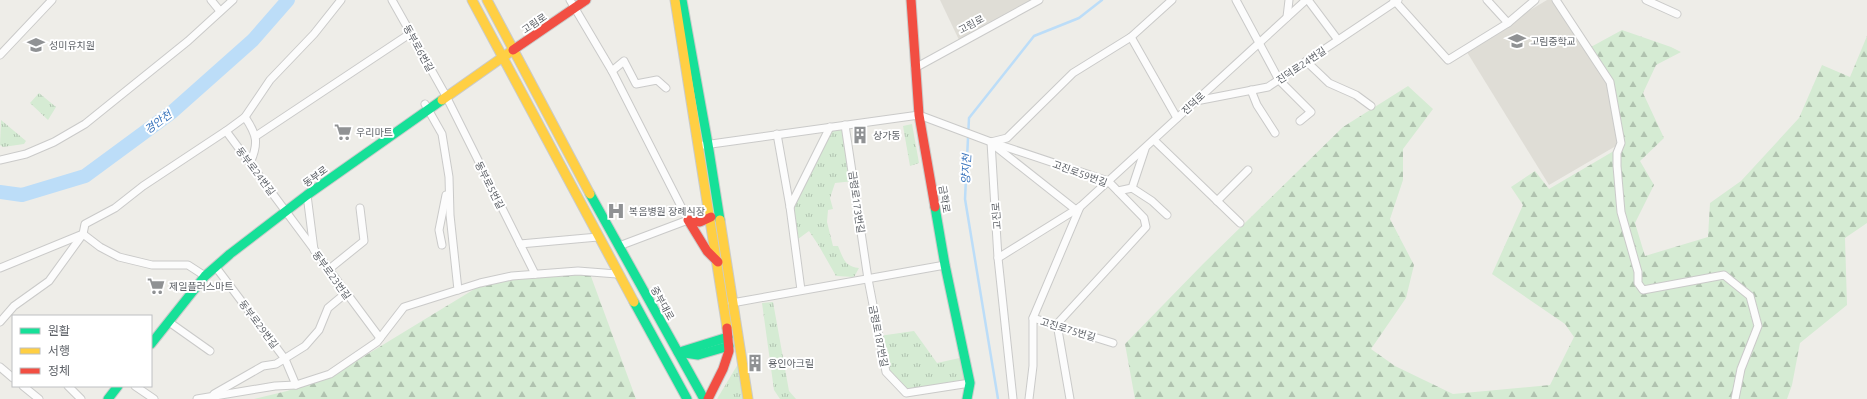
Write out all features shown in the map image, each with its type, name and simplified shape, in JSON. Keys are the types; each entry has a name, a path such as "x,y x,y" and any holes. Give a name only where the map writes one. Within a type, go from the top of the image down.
{"main road":[{"path":"472,0 591,225 687,399"},
{"path":"487,0 514,50"},
{"name":"고림로","path":"514,50 572,4 586,0"},
{"path":"675,0 704,145 748,399"},
{"path":"682,0 704,145 711,217 729,342 729,350 723,369 708,399"},
{"name":"금학로","path":"911,0 919,115 945,265 970,382 967,399"},
{"name":"동부로","path":"152,343 205,276 215,266 285,211 427,106 446,96 514,50"},
{"name":"중부대로","path":"514,50 603,218 704,399"},
{"path":"688,220 697,224 711,217"},
{"path":"688,220 707,251 718,262"},
{"path":"678,352 729,342"},
{"path":"108,399 117,387"}],"street":[{"path":"0,56 52,0"},
{"path":"211,0 220,11"},
{"path":"0,160 26,154 54,142 85,124 188,41 233,0"},
{"path":"0,322 14,306 49,281 82,234 85,224 115,208 143,186 245,117 270,80 314,34 341,0"},
{"name":"동부로6번길","path":"392,0 446,96"},
{"name":"고림로","path":"915,68 1039,0"},
{"path":"988,141 1007,138 1073,73 1131,37 1172,0"},
{"path":"1236,0 1260,42 1279,80 1311,112 1300,121"},
{"path":"1287,17 1289,0"},
{"path":"1307,0 1338,40"},
{"name":"진덕로","path":"998,258 1078,208 1307,0"},
{"path":"1487,0 1508,23"},
{"path":"1396,1 1448,60 1508,23 1535,0"},
{"path":"1556,0 1610,82 1621,143 1618,153 1617,166 1621,212 1638,272 1638,283 1643,290 1724,275 1750,296 1758,326 1740,370 1735,399"},
{"path":"1646,0 1677,14"},
{"name":"진덕로24번길","path":"1196,101 1268,87 1396,1"},
{"path":"572,4 612,71 688,220 619,246"},
{"path":"256,136 411,33"},
{"path":"1131,37 1177,118"},
{"path":"612,71 624,61 636,84 657,80 666,88"},
{"path":"1306,61 1329,84 1356,95 1370,106"},
{"path":"1251,90 1257,106 1275,133"},
{"name":"동부로5번길","path":"446,96 535,274"},
{"path":"427,106 442,134 449,177 450,215 458,290"},
{"path":"704,145 919,115"},
{"name":"고진로59번길","path":"919,115 988,141 1108,181 1144,218 1146,227 1057,324"},
{"path":"245,117 256,136 256,149 250,163"},
{"name":"금령로173번길","path":"845,125 868,279"},
{"path":"790,207 830,127"},
{"name":"동부로24번길","path":"226,131 285,211"},
{"path":"778,134 790,207 801,290"},
{"path":"1154,140 1240,223"},
{"path":"988,141 1078,208"},
{"name":"고진로","path":"988,141 998,258 1013,399"},
{"path":"1132,188 1145,147"},
{"path":"1217,201 1248,170"},
{"path":"442,245 439,230 449,177"},
{"path":"1118,191 1132,188 1152,201 1167,215"},
{"path":"307,195 314,250"},
{"path":"328,270 364,241 360,208"},
{"name":"진덕로","path":"1033,318 1078,208"},
{"name":"동부로23번길","path":"285,211 380,338"},
{"path":"0,268 82,234"},
{"path":"82,234 100,247 119,257 152,265 188,265 205,276"},
{"path":"520,244 598,237"},
{"path":"732,303 945,265"},
{"name":"동부로29번길","path":"215,266 285,359 296,385"},
{"path":"197,399 275,386 296,385 330,374 377,342 404,307 458,290 512,276 578,271 618,274"},
{"name":"금령로187번길","path":"868,279 886,372 906,393 970,382"},
{"path":"211,396 227,385 263,366 276,364 305,346 318,330 328,308 346,293"},
{"name":"고진로75번길","path":"1029,399 1033,366 1033,318 1057,324 1112,343"},
{"path":"169,322 210,351"},
{"path":"1057,324 1070,399"},
{"path":"0,367 12,377"},
{"path":"25,387 39,399"},
{"path":"69,387 81,399"},
{"path":"136,387 154,399"}],"shaded area":[{"path":"940,0 1039,0 960,42"},
{"path":"1547,0 1553,0 1608,81 1621,143 1549,185 1465,49"}],"green space":[{"path":"1622,30 1681,52 1656,65 1643,93 1664,138 1640,161 1654,185 1635,223 1645,256 1708,237 1710,203 1741,181 1799,118 1822,65 1850,77 1867,36 1867,223 1845,238 1847,305 1800,343 1792,385 1787,399 1135,399 1125,344 1203,264 1343,127 1408,86 1433,109 1403,149 1403,180 1390,219 1414,265 1406,298 1371,349 1395,366 1453,394 1550,385 1574,337 1565,324 1492,274 1523,205 1511,187 1535,171 1549,189 1624,145 1612,81 1589,48"},
{"path":"39,93 56,107 48,120 30,103"},
{"path":"1,120 26,141 24,144 3,147 0,145"},
{"path":"912,124 919,163 910,166 903,126"},
{"path":"845,125 854,181 835,183 830,198 833,209 828,210 827,222 833,246 838,246 843,258 848,264 859,268 854,277 836,276 809,231 794,242 790,207 830,127"},
{"path":"589,271 636,399 254,399 287,391 335,374 486,282"},
{"path":"773,302 789,391 796,399 780,399 774,390 762,303"},
{"path":"914,331 937,363 964,357 970,383 906,393 886,372 879,336"},
{"path":"738,364 744,399 717,399"}],"waterway":[{"name":"경안천","path":"0,192 22,195 85,176 172,112 253,40 288,0"},
{"name":"양지천","path":"998,399 965,199 969,118 1034,36 1079,18 1102,0"}],"traffic: fast":[{"path":"682,0 720,220"},
{"path":"152,343 205,276 230,254 307,195 442,100"},
{"path":"590,194 704,399"},
{"path":"935,207 945,265 970,383 967,399"},
{"path":"634,302 687,399"},
{"path":"683,351 728,337"},
{"path":"678,352 698,355 729,346"},
{"path":"108,399 117,387"}],"traffic: slow":[{"path":"472,0 634,302"},
{"path":"487,0 590,194"},
{"path":"675,0 727,328"},
{"path":"442,100 513,50"},
{"path":"720,220 748,399"}],"traffic: jam":[{"path":"513,50 586,0"},
{"path":"911,0 919,115 935,207"},
{"path":"711,217 700,222 688,220 707,251 718,262"},
{"path":"708,399 723,369 729,351 727,328"}],"place":[{"name":"고림중학교","path":"1517,41"},
{"name":"성미유치원","path":"36,45"},
{"name":"우리마트","path":"343,132"},
{"name":"상가동","path":"860,135"},
{"name":"복음병원 장례식장","path":"616,211"},
{"name":"제일플러스마트","path":"156,286"},
{"name":"용인아크릴","path":"755,363"}]}
